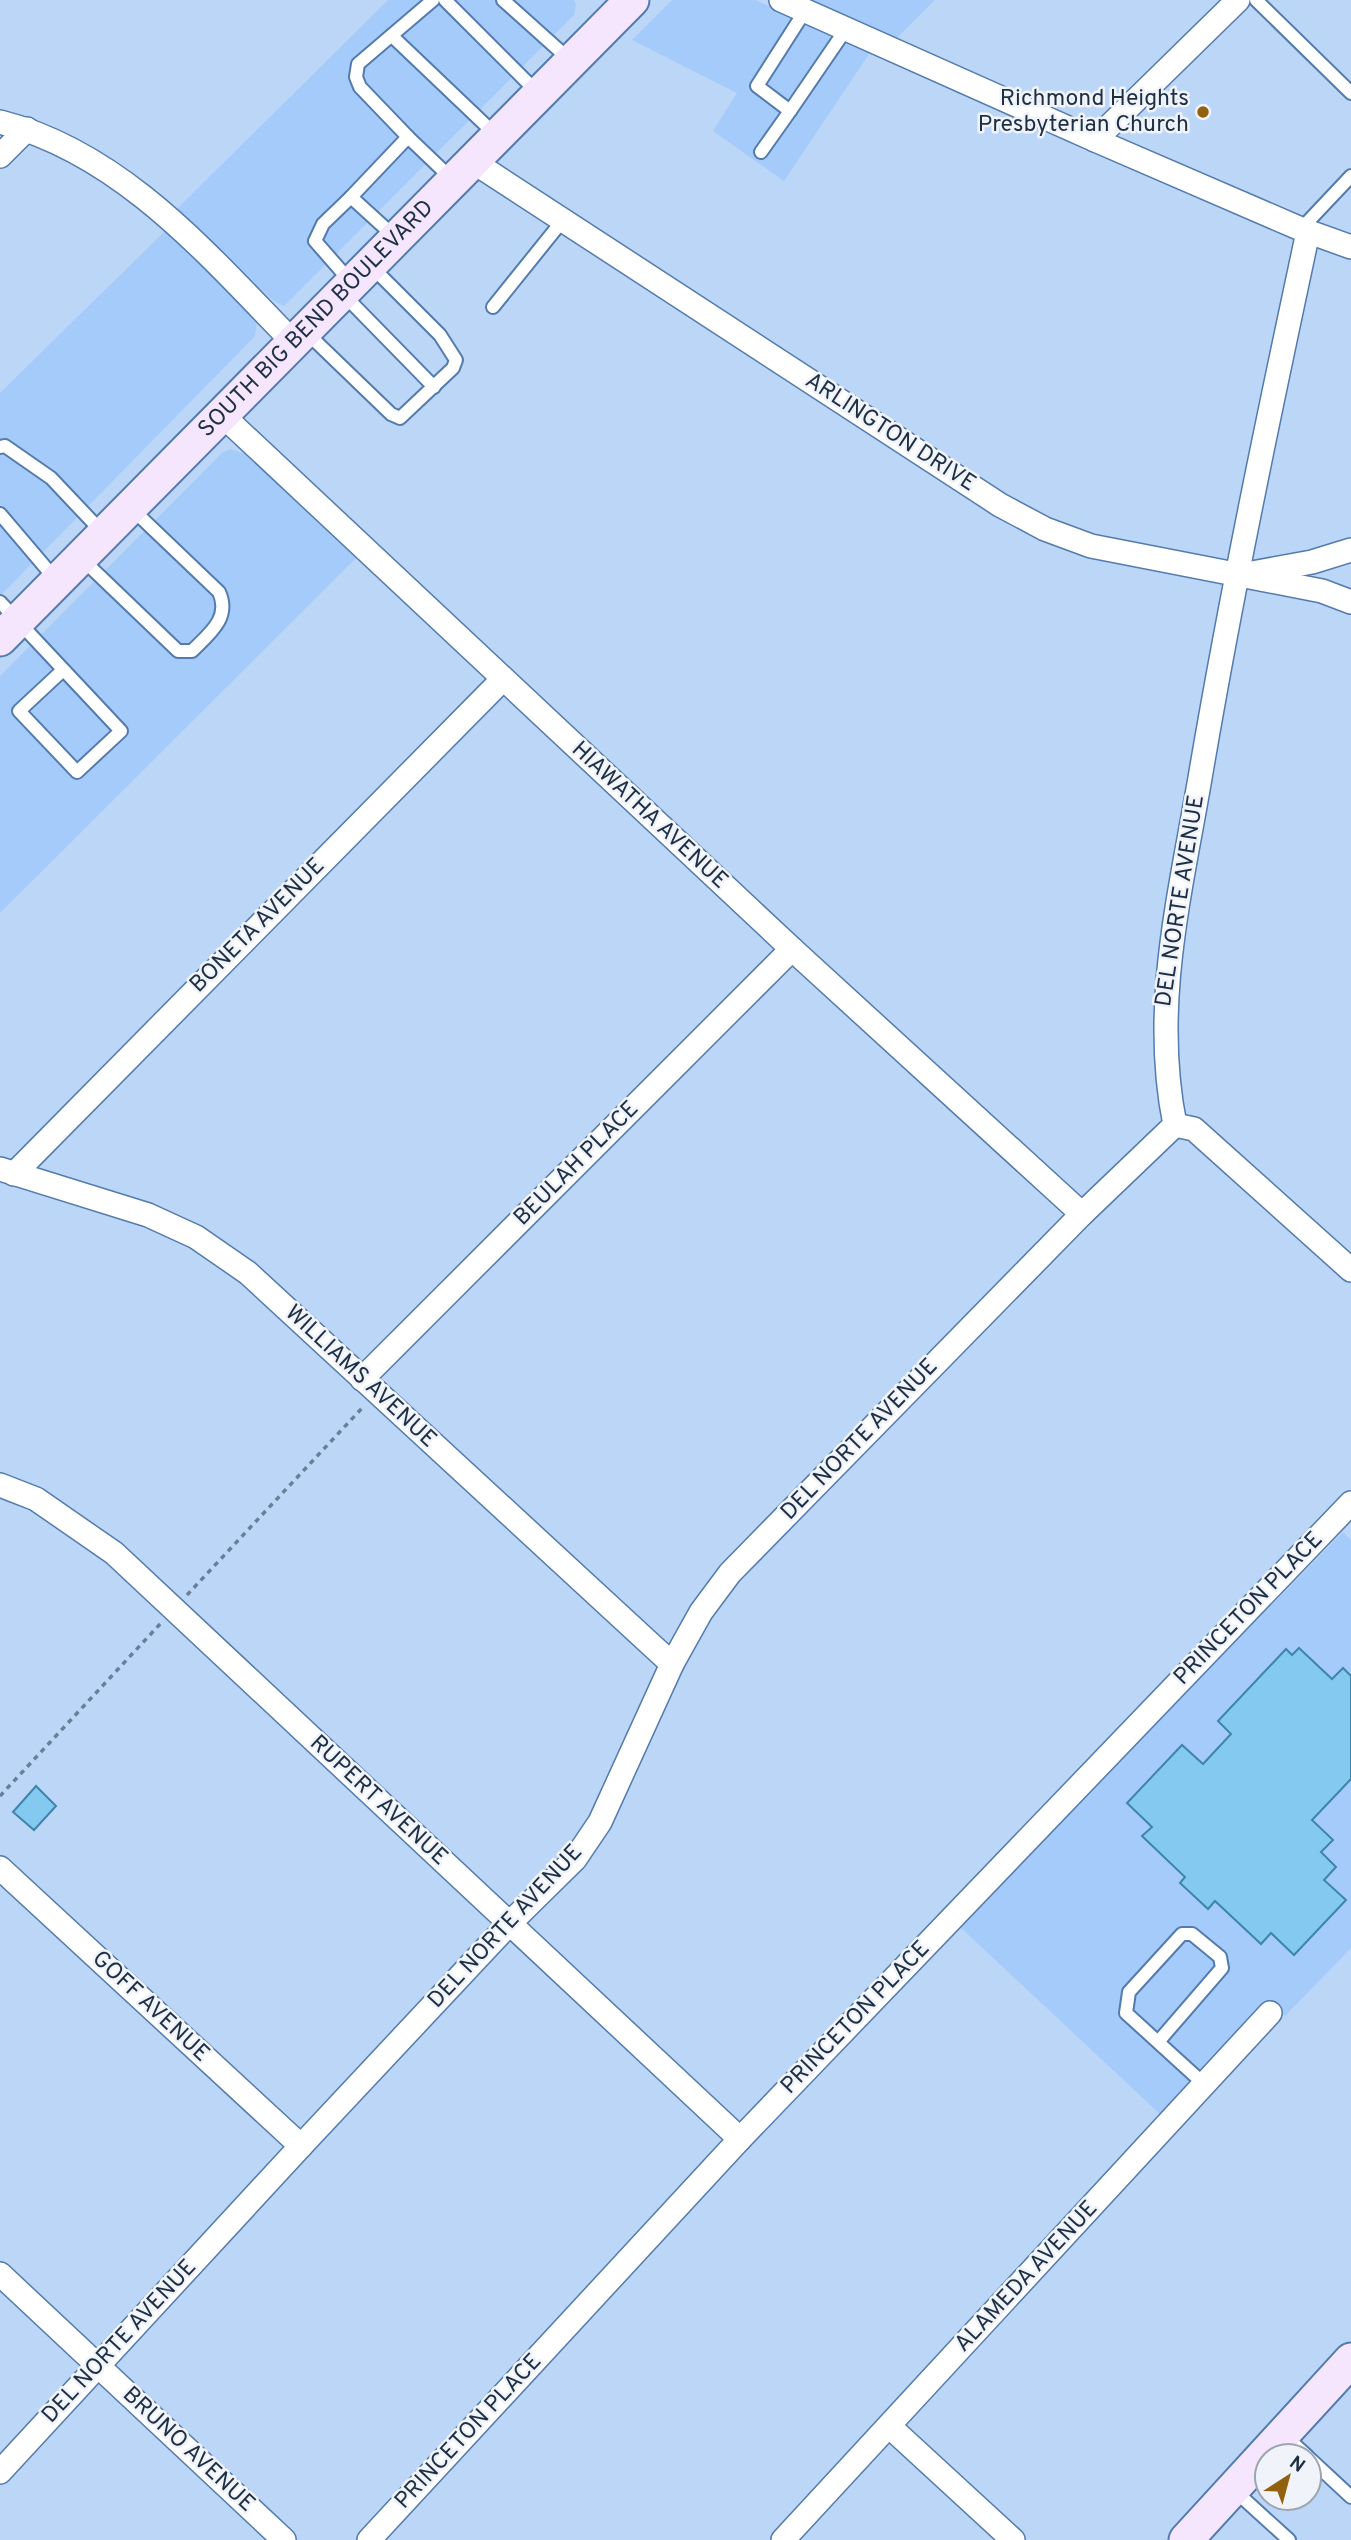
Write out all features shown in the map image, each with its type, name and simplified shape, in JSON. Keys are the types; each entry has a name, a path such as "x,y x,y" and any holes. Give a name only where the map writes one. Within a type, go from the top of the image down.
{"main road":[{"name":"SOUTH BIG BEND BOULEVARD","path":"6,620 57,581 571,62 622,2"},
{"path":"1186,2540 1350,2362"}],"street":[{"path":"781,0 1095,140 1304,230 1351,247"},
{"path":"1095,140 1238,0"},
{"path":"0,122 27,129 116,173 298,336"},
{"path":"0,156 27,129"},
{"name":"ARLINGTON DRIVE","path":"463,171 563,220 1000,505 1045,529 1091,546 1234,576 1322,591 1351,602"},
{"name":"DEL NORTE AVENUE","path":"0,2472 509,1924 575,1860 600,1822 672,1664 702,1612 730,1573 1082,1214 1175,1125 1168,1093 1163,1017 1171,948 1234,576 1304,230"},
{"name":"HIAWATHA AVENUE","path":"220,414 792,949 1082,1214"},
{"path":"1234,576 1312,562 1351,550"},
{"name":"BONETA AVENUE","path":"7,1171 503,679"},
{"name":"BEULAH PLACE","path":"369,1386 792,949"},
{"path":"1175,1125 1194,1129 1351,1270"},
{"name":"WILLIAMS AVENUE","path":"7,1171 148,1215 196,1237 248,1273 672,1664"},
{"name":"RUPERT AVENUE","path":"0,1485 36,1499 114,1553 740,2139"},
{"name":"PRINCETON PLACE","path":"369,2540 740,2139 1351,1503"},
{"name":"GOFF AVENUE","path":"0,1868 301,2146"},
{"name":"ALAMEDA AVENUE","path":"783,2540 1270,2013"},
{"name":"BRUNO AVENUE","path":"0,2274 284,2540"},
{"path":"889,2426 1013,2540"}],"lane":[{"path":"433,0 358,64 356,77 360,86 408,137 463,171"},
{"path":"445,0 539,94"},
{"path":"503,0 571,62"},
{"path":"1256,0 1351,93"},
{"path":"790,110 757,86 805,10"},
{"path":"761,152 846,29"},
{"path":"392,36 498,136"},
{"path":"408,137 323,224 315,241 354,280 434,387"},
{"path":"1304,230 1351,176"},
{"path":"351,197 396,238"},
{"path":"493,307 563,220"},
{"path":"298,336 391,414 400,418 453,368 456,360 440,335 354,280"},
{"path":"0,447 5,446 51,478 103,533"},
{"path":"80,557 178,651 192,651 206,637 219,622 223,610 219,592 130,506"},
{"path":"0,514 57,581"},
{"path":"6,620 63,670 121,731 77,772 19,710 63,670"},
{"path":"1158,2042 1222,1968 1220,1956 1192,1934 1182,1934 1129,1992 1126,2013 1204,2084"},
{"path":"1283,2434 1292,2442"},
{"path":"1323,2471 1351,2497"},
{"path":"1233,2489 1289,2540"}],"path":[{"path":"0,1796 174,1610 369,1386"}],"shaded area":[{"path":"388,0 574,0 576,5 574,15 284,306 274,301 176,210"},
{"path":"672,0 755,0 871,51 784,181 713,131 737,93 632,40"},
{"path":"804,0 935,0 895,40"},
{"path":"165,231 257,320 255,336 0,596 0,393"},
{"path":"230,449 248,455 358,556 0,913 0,676 222,453"},
{"path":"1343,1532 1351,1540 1351,1948 1285,2016 1269,2000 1160,2114 958,1925"}],"building":[{"path":"1299,1648 1332,1679 1343,1668 1351,1676 1351,1779 1312,1820 1333,1840 1321,1852 1336,1867 1324,1880 1346,1900 1294,1955 1271,1933 1261,1944 1215,1901 1208,1909 1180,1883 1185,1877 1142,1836 1152,1827 1127,1803 1182,1745 1203,1764 1231,1734 1218,1721 1286,1649 1292,1655"},
{"path":"36,1786 56,1806 34,1830 13,1812"}],"place":[{"name":"Richmond Heights Presbyterian Church","path":"1203,112"}]}
